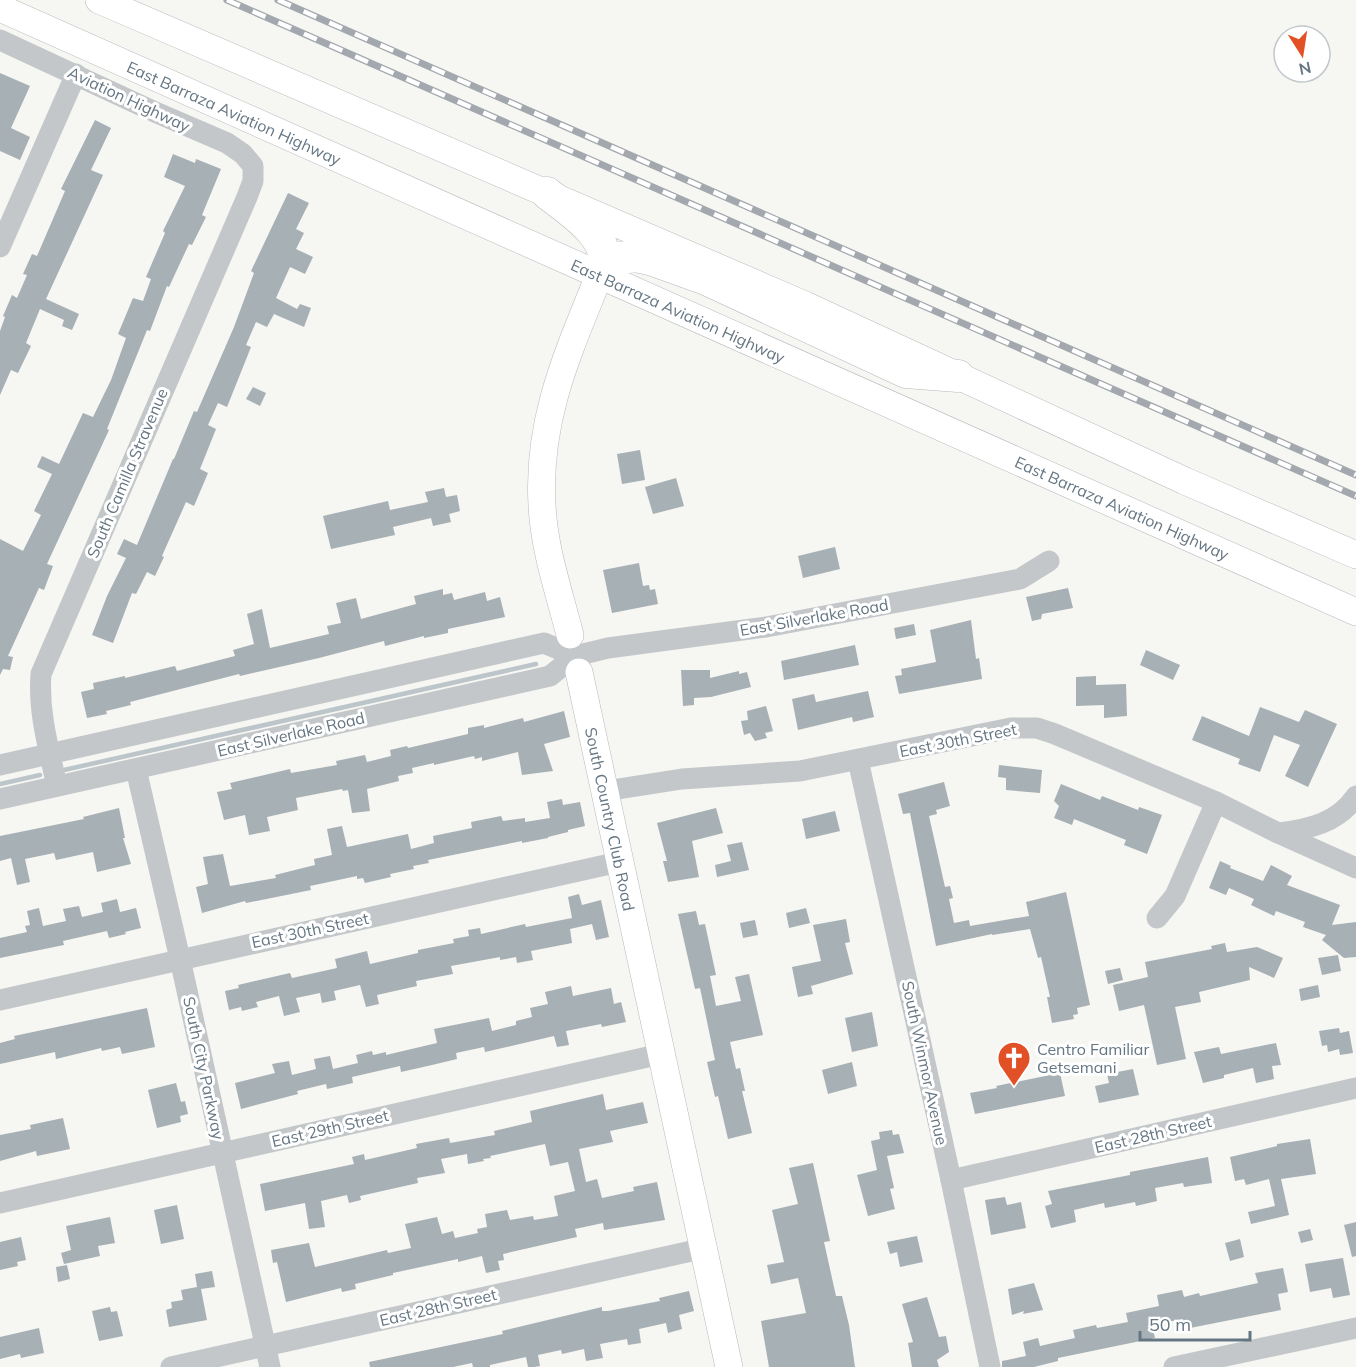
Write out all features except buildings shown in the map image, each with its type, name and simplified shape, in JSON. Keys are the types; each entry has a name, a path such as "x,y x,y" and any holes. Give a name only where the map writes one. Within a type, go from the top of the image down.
{"highway":[{"path":"547,193 592,230 603,250 604,262 599,276"},
{"path":"599,276 609,262 620,258 636,256 650,259 706,279 906,372 958,376"}],"main road":[{"path":"99,0 805,304 1185,481 1356,555"},
{"name":"East Barraza Aviation Highway","path":"0,8 1356,612"},
{"name":"South Country Club Road","path":"599,276 561,369 551,404 542,470 542,506 550,558 605,791 729,1367"}],"street":[{"name":"Aviation Highway","path":"0,40 227,143 243,154 253,166"},
{"path":"0,247 76,74"},
{"name":"South Camilla Stravenue","path":"57,786 42,718 39,696 41,674 247,197 253,181 253,166"},
{"name":"East Silverlake Road","path":"0,765 544,643 574,654 766,627 1020,579 1049,561"},
{"name":"East Silverlake Road","path":"0,799 550,676 574,654"},
{"name":"East 30th Street","path":"605,791 682,779 800,771 1011,728 1037,728 1216,802 1356,868"},
{"name":"South Winmor Avenue","path":"858,760 990,1367"},
{"name":"South City Parkway","path":"136,769 267,1357"},
{"path":"1278,833 1307,829 1329,821 1356,796"},
{"path":"1157,918 1175,896 1216,802"},
{"name":"East 30th Street","path":"0,1000 619,862"},
{"name":"East 29th Street","path":"0,1203 661,1054"},
{"name":"East 28th Street","path":"951,1180 1356,1088"},
{"name":"East 28th Street","path":"171,1367 267,1357 705,1248"},
{"path":"1174,1367 1356,1328"}],"waterway":[{"path":"64,770 536,664"},
{"path":"0,784 40,775"}],"railway":[{"path":"227,0 1356,496"},
{"path":"278,0 1356,475"}],"place":[{"name":"Centro Familiar Getsemani","path":"1014,1087"}]}
